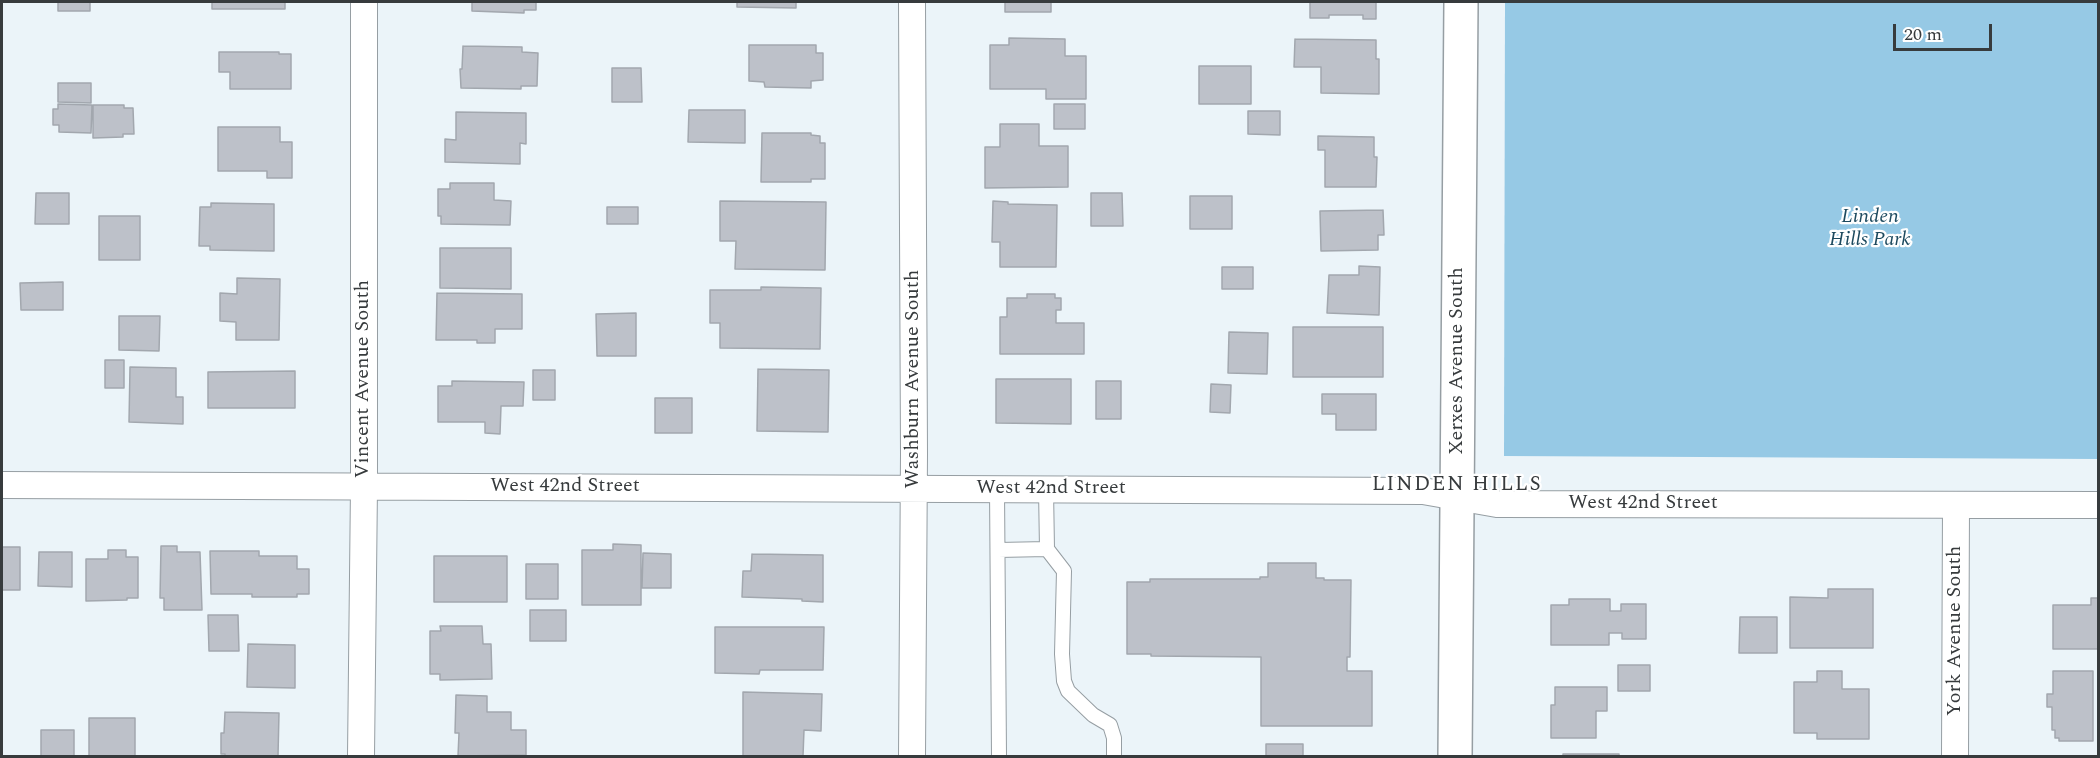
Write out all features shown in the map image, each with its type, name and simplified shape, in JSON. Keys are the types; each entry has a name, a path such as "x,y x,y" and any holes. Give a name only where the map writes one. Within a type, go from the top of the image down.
{"street":[{"name":"Vincent Avenue South","path":"361,756 364,486 364,2"},
{"name":"Washburn Avenue South","path":"912,2 914,489 912,756"},
{"name":"Xerxes Avenue South","path":"1455,756 1461,2"},
{"name":"West 42nd Street","path":"2,485 1423,491 1497,504 2098,505"},
{"name":"York Avenue South","path":"1955,756 1956,505"}],"lane":[{"path":"997,489 999,756"},
{"path":"1046,489 1047,549 1064,571 1062,654 1064,681 1068,691 1093,715 1110,725 1114,738 1114,756"},
{"path":"998,550 1047,549"}],"green space":[{"name":"Linden Hills Park","path":"1505,2 2098,2 2098,459 1504,456"}],"building":[{"path":"58,2 90,2 90,11 58,11"},
{"path":"212,2 285,2 285,9 212,9"},
{"path":"472,2 536,2 536,10 524,10 524,13 472,11"},
{"path":"737,2 796,2 796,8 737,7"},
{"path":"1005,2 1051,2 1051,12 1005,12"},
{"path":"1310,2 1376,2 1376,19 1363,19 1363,15 1329,15 1329,18 1310,18"},
{"path":"1009,38 1065,39 1065,56 1086,56 1086,99 1046,99 1046,89 990,89 990,45 1009,45"},
{"path":"1295,39 1376,40 1376,59 1379,59 1379,94 1321,93 1321,67 1294,67"},
{"path":"749,45 816,45 816,53 823,53 823,80 811,81 811,88 765,87 764,82 749,81"},
{"path":"463,46 522,47 522,52 538,53 537,86 521,86 521,89 461,88 460,69 462,69"},
{"path":"219,52 291,54 291,89 230,89 230,72 219,72"},
{"path":"1199,66 1251,66 1251,104 1199,104"},
{"path":"612,68 641,68 642,102 612,102"},
{"path":"58,83 91,83 91,103 58,102"},
{"path":"58,104 92,105 91,133 59,132 59,125 53,125 53,109 58,109"},
{"path":"1054,104 1085,104 1085,129 1054,129"},
{"path":"93,105 124,105 124,108 133,108 134,134 123,134 123,137 93,138"},
{"path":"689,110 745,110 745,143 688,142"},
{"path":"1248,111 1280,111 1280,135 1248,134"},
{"path":"456,112 526,113 526,144 520,143 520,164 445,162 445,139 456,140"},
{"path":"1000,124 1039,124 1039,146 1068,146 1068,187 985,188 985,147 1000,147"},
{"path":"218,127 280,127 280,142 292,142 292,178 267,178 267,171 218,171"},
{"path":"762,133 811,133 811,135 820,136 820,143 825,143 825,179 811,179 811,182 761,182"},
{"path":"1318,136 1374,137 1374,157 1377,157 1376,187 1325,187 1325,150 1318,150"},
{"path":"450,183 494,183 494,200 511,201 510,225 441,224 441,216 438,216 438,189 450,189"},
{"path":"36,193 69,193 69,224 35,224"},
{"path":"1091,193 1122,193 1123,226 1091,226"},
{"path":"1190,196 1232,196 1232,229 1190,229"},
{"path":"720,201 826,202 825,270 735,269 736,241 720,241"},
{"path":"993,201 1008,202 1008,204 1057,205 1056,267 1000,267 1000,242 992,242"},
{"path":"211,203 274,204 274,251 210,250 210,246 199,246 200,207 211,207"},
{"path":"607,207 638,207 638,224 607,224"},
{"path":"1383,210 1384,235 1378,235 1378,250 1321,251 1320,211"},
{"path":"99,216 140,216 140,260 99,260"},
{"path":"440,248 511,248 511,289 440,288"},
{"path":"1359,266 1380,267 1379,315 1327,313 1329,275 1359,275"},
{"path":"1222,267 1253,267 1253,289 1222,289"},
{"path":"237,278 280,279 279,340 236,340 236,322 220,321 220,293 237,294"},
{"path":"63,282 63,310 21,310 20,283"},
{"path":"761,287 821,288 820,349 720,348 720,323 710,323 710,290 761,290"},
{"path":"437,293 522,294 522,329 495,329 495,343 477,343 477,340 436,340"},
{"path":"1027,294 1055,294 1055,298 1061,298 1061,310 1056,310 1056,323 1084,323 1084,354 1000,354 1000,317 1007,317 1007,298 1027,298"},
{"path":"636,313 636,356 597,356 596,314"},
{"path":"119,316 160,316 159,351 119,350"},
{"path":"1293,327 1383,327 1383,377 1293,377"},
{"path":"1229,332 1268,333 1267,374 1228,373"},
{"path":"105,360 124,360 124,388 105,388"},
{"path":"130,367 176,368 176,397 183,397 183,424 129,422"},
{"path":"758,369 829,370 828,432 757,431"},
{"path":"533,370 555,370 555,400 533,400"},
{"path":"295,371 295,408 208,408 208,372"},
{"path":"996,379 1071,379 1071,424 996,423"},
{"path":"452,381 524,382 523,406 501,406 500,434 485,433 485,422 438,422 438,386 452,386"},
{"path":"1096,381 1121,381 1121,419 1096,419"},
{"path":"1211,384 1231,385 1230,413 1210,412"},
{"path":"1322,394 1376,394 1376,430 1336,430 1336,414 1322,414"},
{"path":"655,398 692,398 692,433 655,433"},
{"path":"613,544 641,545 641,605 582,605 582,550 613,550"},
{"path":"161,546 177,546 177,552 200,552 202,610 164,610 164,598 160,598"},
{"path":"2,547 20,547 20,590 2,590"},
{"path":"108,550 126,550 126,557 138,557 138,598 86,601 86,559 108,559"},
{"path":"210,551 259,551 259,556 297,556 297,569 309,569 309,594 297,594 297,597 252,597 252,594 211,594"},
{"path":"39,552 72,552 72,587 38,586"},
{"path":"643,553 671,554 671,588 642,588"},
{"path":"752,554 823,555 823,602 742,597 743,571 751,571"},
{"path":"434,556 507,556 507,602 434,602"},
{"path":"1268,563 1316,563 1316,578 1351,580 1350,657 1347,657 1347,671 1372,671 1372,726 1261,726 1261,657 1127,654 1127,582 1150,582 1150,579 1260,579 1260,577 1268,577"},
{"path":"526,564 558,564 558,599 526,599"},
{"path":"1828,589 1873,589 1873,648 1790,648 1790,597 1828,598"},
{"path":"2091,598 2098,598 2098,649 2053,649 2053,605 2091,605"},
{"path":"1569,599 1610,599 1610,611 1621,611 1621,604 1646,604 1646,639 1622,639 1622,633 1609,633 1609,645 1551,645 1551,605 1569,605"},
{"path":"530,610 566,610 566,641 530,641"},
{"path":"208,615 238,615 239,651 209,651"},
{"path":"1740,617 1777,617 1777,653 1739,653"},
{"path":"440,626 482,626 483,644 491,644 492,679 440,680 440,674 430,674 430,631 441,631"},
{"path":"715,627 824,627 823,670 760,670 759,674 715,673"},
{"path":"248,644 295,645 295,688 247,687"},
{"path":"1618,665 1650,665 1650,691 1618,691"},
{"path":"1817,671 1842,671 1842,689 1869,689 1869,739 1817,739 1817,733 1794,733 1794,682 1817,682"},
{"path":"2053,671 2093,671 2093,741 2059,741 2059,738 2055,738 2055,730 2052,730 2052,707 2047,707 2047,694 2053,694"},
{"path":"1555,687 1607,687 1607,711 1596,711 1596,738 1551,738 1551,705 1555,705"},
{"path":"743,692 822,694 821,731 804,730 803,756 743,756"},
{"path":"456,695 487,696 487,712 511,712 511,730 526,730 526,755 458,756 459,733 455,733"},
{"path":"225,712 279,713 278,756 225,756 221,754 221,733 224,733"},
{"path":"89,718 135,718 135,756 89,756"},
{"path":"41,730 74,730 74,756 41,756"},
{"path":"1266,744 1303,744 1303,756 1266,756"},
{"path":"1563,754 1619,754 1619,756 1563,756"}],"district":[{"name":"LINDEN HILLS","path":"1457,486"}]}
